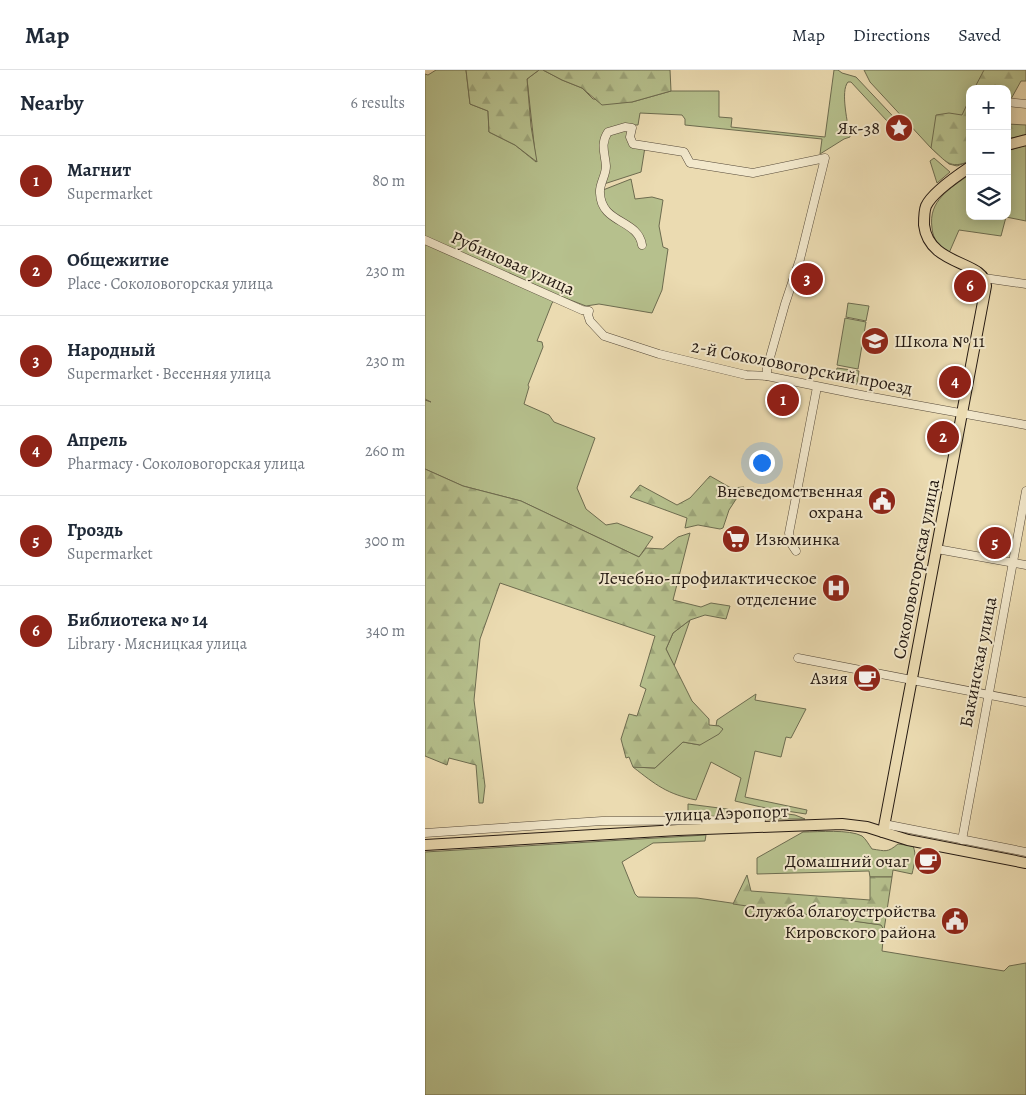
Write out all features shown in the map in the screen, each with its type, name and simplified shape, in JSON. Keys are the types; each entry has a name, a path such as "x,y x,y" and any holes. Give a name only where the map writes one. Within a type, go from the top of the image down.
{"main road":[{"path":"1011,144 1026,140"},
{"path":"966,170 929,201 924,217 925,231 932,246 940,254 976,271 985,280"},
{"name":"Соколовогорская улица","path":"883,828 937,549 985,280"},
{"name":"улица Аэропорт","path":"425,845 678,830 842,824 883,828 908,840 1026,863"}],"street":[{"path":"1011,102 1026,104"},
{"path":"642,245 640,235 635,230 604,210 600,194 606,168 603,141 608,132 625,127 632,128 631,137 633,144 685,152 690,163 753,173 825,158 802,250 767,368 767,376"},
{"name":"Рубиновая улица","path":"425,240 581,310 589,311 590,321 603,336"},
{"path":"985,280 1026,284"},
{"name":"2-й Соколовогорский проезд","path":"603,336 659,354 746,375 767,376 817,387 1026,425"},
{"path":"796,551 792,545 789,533 817,387"},
{"name":"Бакинская улица","path":"962,840 1026,491"},
{"path":"937,549 1026,565"},
{"path":"798,658 1026,702"},
{"path":"425,833 602,821 761,820"},
{"path":"883,828 1026,852"}],"green space":[{"path":"436,70 466,70 470,104 488,111 489,132 515,145 536,162 527,79 539,70 543,70 582,88 593,99 632,102 671,91 719,91 719,117 732,118 731,127 825,137 834,70 838,70 856,77 904,128 903,132 899,134 851,82 848,82 845,100 850,137 820,154 822,139 685,125 685,119 682,115 640,113 638,125 631,125 607,132 603,190 631,179 635,199 652,197 663,200 659,226 663,247 668,249 662,290 652,313 599,304 586,306 560,296 552,303 537,341 542,342 543,347 528,385 524,404 549,415 554,422 595,438 577,488 586,509 606,525 617,523 653,537 639,557 521,501 463,486 425,469 425,400 431,402 425,399 425,74 428,75"},
{"path":"466,70 539,70 527,79 531,126 537,162 515,145 489,132 488,111 470,104"},
{"path":"543,70 670,70 671,91 632,102 602,105 582,88"},
{"path":"864,70 1026,70 1011,86 966,85 966,163 957,166 949,164 931,148 870,82"},
{"path":"984,70 1026,70 1026,81 1021,81 1011,99 1011,85 976,85"},
{"path":"966,106 966,163 957,165 948,163 931,148 936,115 949,113 962,115"},
{"path":"1011,124 1026,125 1026,135 1011,138"},
{"path":"628,129 629,144 645,147 641,172 604,184 605,142 610,133"},
{"path":"1026,145 1026,221 1011,218 1011,150"},
{"path":"934,158 950,172 937,183 930,161"},
{"path":"966,177 966,220 1005,220 1001,236 959,230 949,253 942,249 934,236 932,218 933,210 937,203 948,190"},
{"path":"848,303 869,306 866,321 846,317"},
{"path":"845,318 866,322 858,369 837,365"},
{"path":"837,368 859,371 857,384 835,380"},
{"path":"425,469 463,486 521,501 639,557 646,548 663,549 678,537 690,533 673,600 701,607 711,603 730,606 726,619 705,615 690,620 673,633 666,649 692,701 709,719 709,725 719,726 723,729 719,734 700,745 683,742 655,768 633,767 629,757 626,758 621,739 629,714 637,716 646,689 640,686 655,636 500,583 480,639 474,700 485,786 483,803 479,803 476,765 449,758 447,765 425,756"},
{"path":"710,476 731,488 744,487 729,510 723,528 720,529 698,525 685,528 687,518 630,497 640,485 677,505 690,498"},
{"path":"690,620 674,666 666,649 673,633"},
{"path":"756,694 755,700 806,709 791,738 786,737 781,757 755,751 745,797 807,810 806,814 735,801 741,778 711,762 696,800 677,795 662,788 633,767 655,768 683,742 700,745 719,726 716,726 717,720"},
{"path":"688,804 727,809 754,816 755,819 688,819"},
{"path":"773,812 795,815 805,819 766,819"},
{"path":"803,832 850,832 862,836 872,849 886,851 898,844 913,846 915,856 912,874 893,870 892,877 870,877 869,871 757,874 757,858"},
{"path":"706,835 705,841 653,843 622,862 635,894 638,897 697,898 882,925 884,930 882,951 1004,971 1009,966 1026,963 1026,1095 425,1095 425,852"},
{"path":"747,875 751,891 870,900 870,877 892,877 884,930 881,925 733,904"}],"place":[{"name":"Як-38","path":"899,128"},
{"name":"Народный","path":"807,279"},
{"name":"Библиотека № 14","path":"970,286"},
{"name":"Школа № 11","path":"875,341"},
{"name":"Апрель","path":"955,382"},
{"name":"Магнит","path":"783,400"},
{"name":"Общежитие","path":"943,437"},
{"name":"Вневедомственная охрана","path":"882,501"},
{"name":"Изюминка","path":"736,539"},
{"name":"Гроздь","path":"995,543"},
{"name":"Лечебно-профилактическое отделение","path":"836,588"},
{"name":"Азия","path":"867,678"},
{"name":"Домашний очаг","path":"928,861"},
{"name":"Служба благоустройства Кировского района","path":"955,921"}]}
